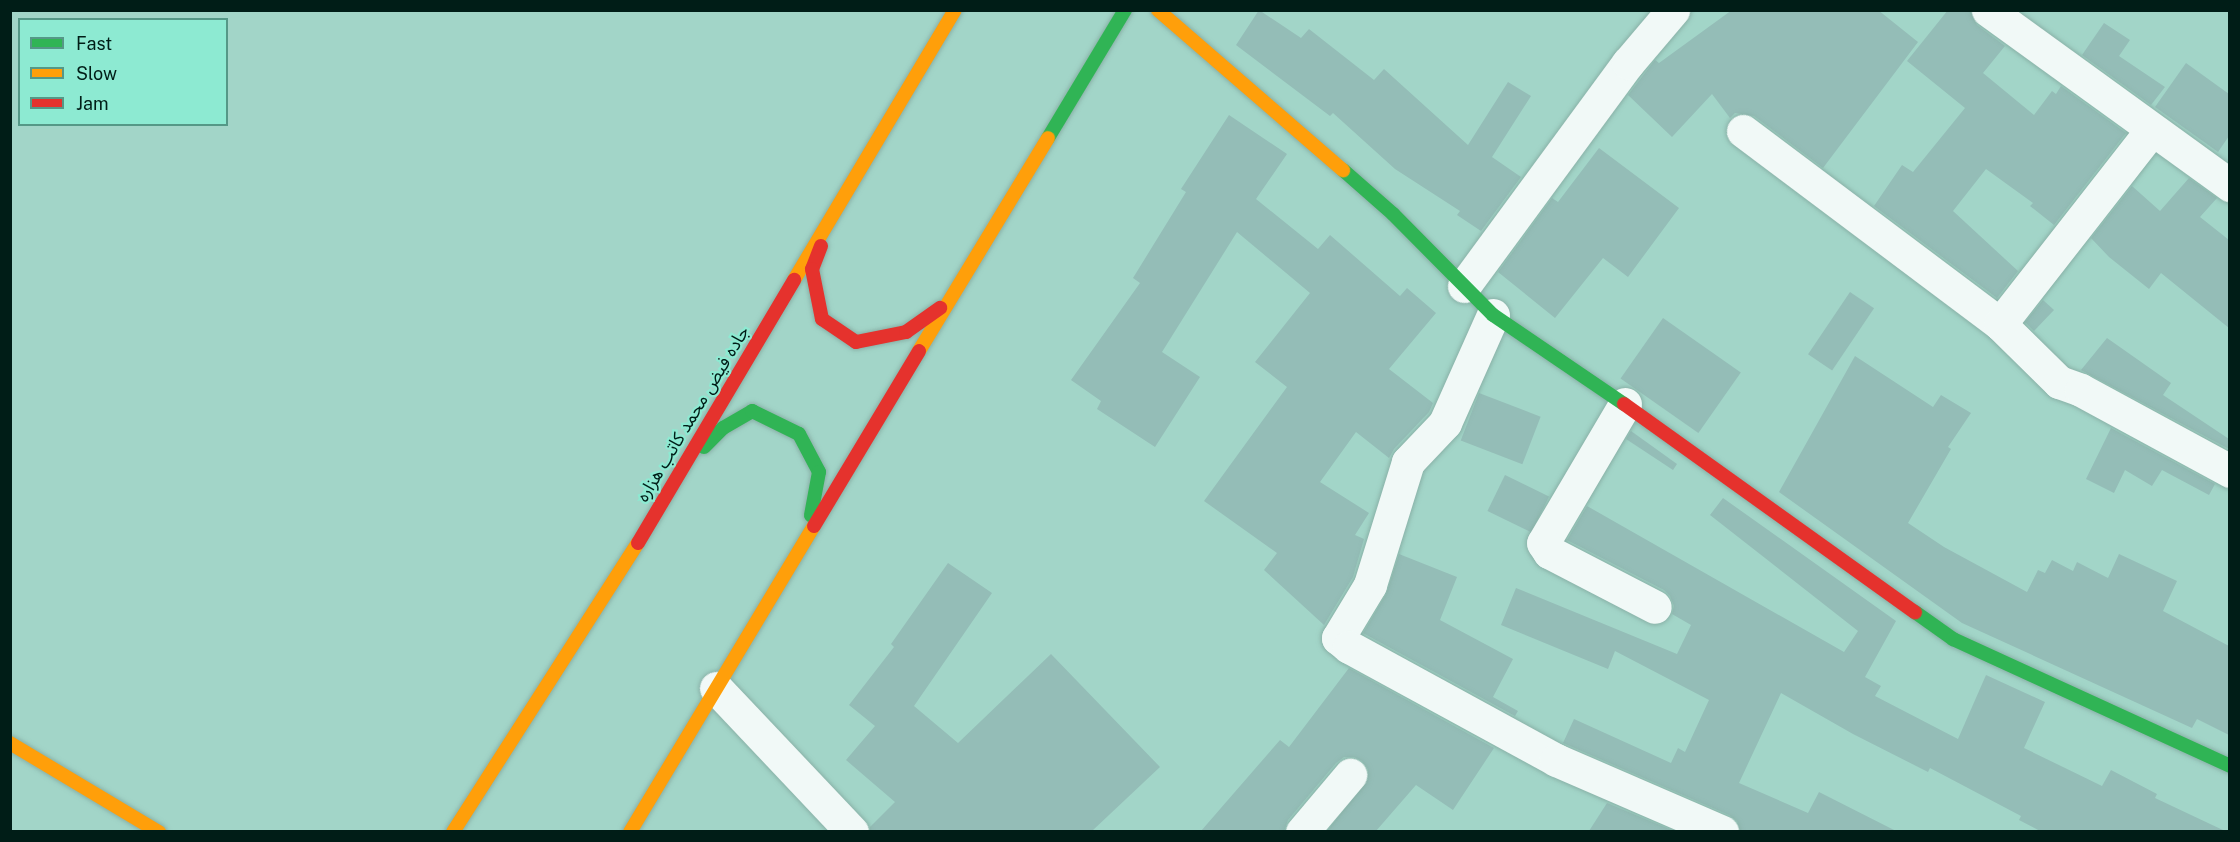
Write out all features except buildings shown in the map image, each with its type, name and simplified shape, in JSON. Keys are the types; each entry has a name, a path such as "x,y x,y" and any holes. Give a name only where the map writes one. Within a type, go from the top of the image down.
{"main road":[{"name":"جاده فیض محمد کاتب هزاره","path":"453,831 611,587 956,10"},
{"path":"630,831 1125,10"},
{"path":"1158,10 1393,214 1493,315 1625,404 1953,639 2229,766"},
{"path":"828,224 812,269 822,319 856,342 906,332 949,302"},
{"path":"680,471 723,428 753,411 799,434 819,472 807,538"},
{"path":"10,742 159,831"}],"street":[{"path":"1464,286 1628,63 1673,10"},
{"path":"1988,10 2151,131 2229,185"},
{"path":"1743,130 2000,324 2059,382 2081,390 2229,471"},
{"path":"2000,324 2151,131"},
{"path":"1493,315 1445,423 1408,462 1370,585 1338,638 1349,648 1556,760 1722,831"},
{"path":"1625,404 1543,543 1549,552 1655,607"},
{"path":"716,688 852,831"},
{"path":"1302,831 1350,775"}],"traffic: fast":[{"path":"1048,138 1125,10"},
{"path":"1343,170 1393,214 1493,315 1624,404"},
{"path":"704,447 723,428 752,411 799,434 819,472 811,515"},
{"path":"1915,612 1953,639 2230,766"}],"traffic: slow":[{"path":"794,280 955,10"},
{"path":"1158,10 1343,170"},
{"path":"919,351 1048,138"},
{"path":"630,832 814,526"},
{"path":"453,832 638,543"},
{"path":"10,743 159,832"}],"traffic: jam":[{"path":"821,246 812,269 822,319 856,342 906,332 940,308"},
{"path":"638,543 794,280"},
{"path":"814,526 919,351"},
{"path":"1624,404 1915,612"}]}
